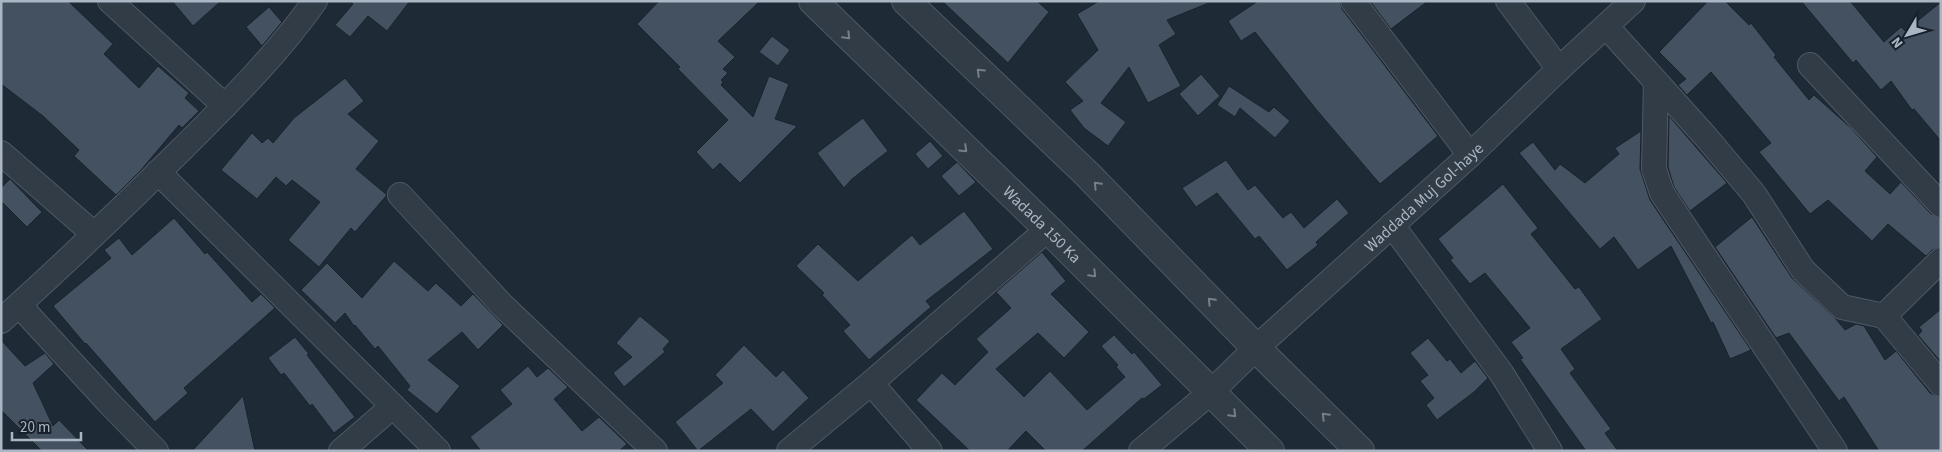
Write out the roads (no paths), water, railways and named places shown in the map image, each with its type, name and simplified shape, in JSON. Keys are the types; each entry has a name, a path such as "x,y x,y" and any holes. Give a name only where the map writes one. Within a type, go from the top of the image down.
{"street":[{"path":"110,1 224,106"},
{"path":"1,321 94,234 224,106 295,29 315,1"},
{"name":"Wadada 150 Ka","path":"813,1 1048,229 1270,451"},
{"path":"906,1 1087,174 1256,348 1360,451"},
{"path":"1353,1 1470,155"},
{"path":"1508,1 1559,69"},
{"name":"Waddada Muj Gol-haye","path":"1141,451 1211,392 1256,348 1470,155 1633,1"},
{"path":"1606,26 1754,194 1803,270 1842,307 1884,316 1941,384"},
{"path":"1810,65 1941,205"},
{"path":"1656,82 1654,169 1662,193 1835,451"},
{"path":"1,152 94,234"},
{"path":"158,172 438,451"},
{"path":"400,195 502,305 655,451"},
{"path":"1392,225 1502,374 1550,451"},
{"path":"789,451 872,383 1048,229"},
{"path":"1884,316 1941,260"},
{"path":"18,305 109,404 156,451"},
{"path":"872,383 930,451"},
{"path":"341,451 393,406"}]}
